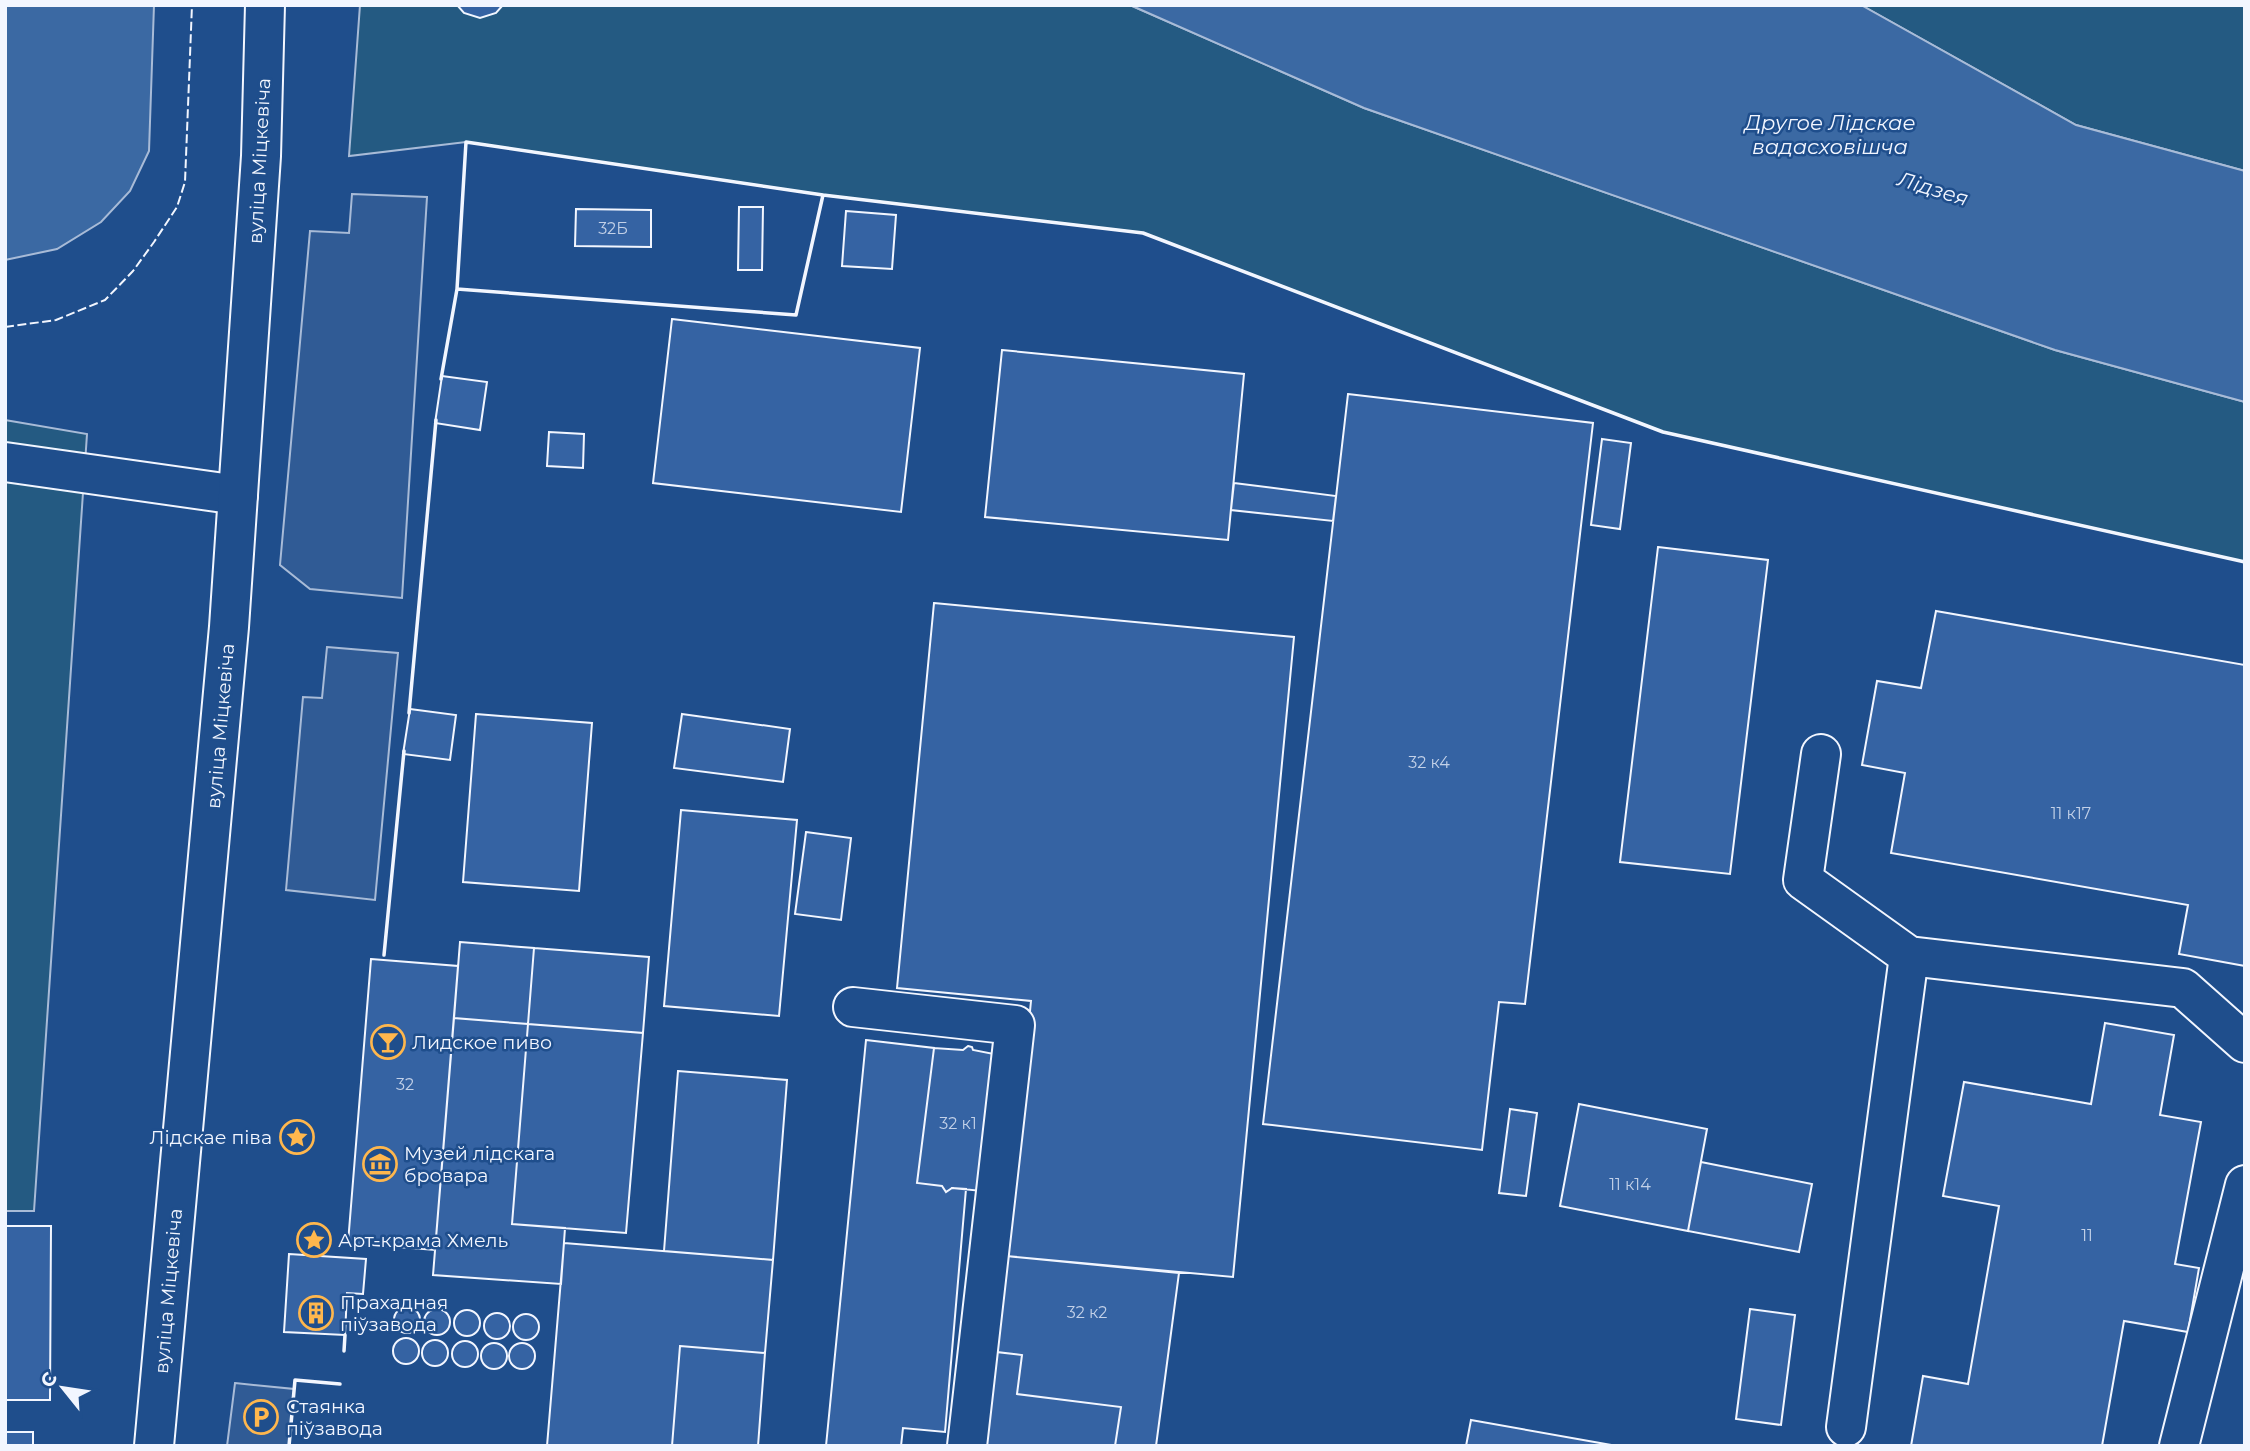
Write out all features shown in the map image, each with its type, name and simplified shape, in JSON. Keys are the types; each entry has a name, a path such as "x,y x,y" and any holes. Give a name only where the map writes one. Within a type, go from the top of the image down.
{"main road":[{"name":"вуліца Міцкевіча","path":"154,1446 228,641 261,156 265,5"},
{"path":"5,462 238,495"},
{"path":"1821,754 1803,880 1909,956 2183,988 2245,1043"},
{"path":"1846,1427 1909,956"},
{"path":"852,1007 1015,1026 967,1446"},
{"path":"2179,1446 2245,1185"}],"shaded area":[{"path":"360,5 1130,5 1364,108 2055,350 2245,402 2245,562 1663,432 1143,233 823,195 466,142 349,156"},
{"path":"1861,5 2245,5 2245,171 2076,125"},
{"path":"352,194 427,197 402,598 310,589 280,565 310,231 349,233"},
{"path":"5,420 87,434 34,1211 5,1211"},
{"path":"327,647 398,653 375,900 286,890 303,697 322,698"},
{"name":"Стаянка піўзавода","path":"235,1383 294,1389 289,1446 227,1446"}],"water":[{"path":"5,5 154,5 149,151 130,191 101,222 57,249 5,260"},
{"name":"Другое Лідскае вадасховішча","path":"1130,5 1861,5 2076,125 2245,171 2245,402 2055,350 1364,108"}],"building":[{"path":"457,5 503,5 496,13 480,18 464,13"},
{"path":"739,207 763,207 762,270 738,270"},
{"path":"576,209 651,210 651,247 575,246"},
{"path":"846,211 896,215 892,269 842,266"},
{"path":"672,319 920,348 901,512 653,483"},
{"path":"1002,350 1244,374 1228,540 985,517"},
{"path":"442,376 487,382 480,430 435,423"},
{"path":"1348,394 1593,423 1525,1004 1499,1002 1482,1150 1263,1124"},
{"path":"549,432 584,434 583,468 547,466"},
{"path":"1602,439 1631,443 1620,529 1591,525"},
{"path":"1234,483 1336,496 1333,521 1231,510"},
{"path":"1658,547 1768,560 1730,874 1620,862"},
{"path":"934,603 1294,637 1233,1277 1006,1256 1031,1001 897,988"},
{"path":"1936,611 2245,665 2245,966 2179,954 2188,905 1891,853 1905,773 1862,765 1877,681 1921,688"},
{"path":"410,709 456,715 450,760 403,754"},
{"path":"476,714 592,723 579,891 463,882"},
{"path":"682,714 790,729 783,782 674,768"},
{"path":"681,810 797,820 779,1016 664,1006"},
{"path":"806,832 851,838 841,920 795,914"},
{"path":"460,942 534,948 528,1024 454,1018"},
{"path":"534,948 649,957 643,1033 528,1024"},
{"path":"371,959 458,966 435,1250 348,1243"},
{"path":"454,1018 528,1024 512,1224 565,1228 561,1284 433,1275"},
{"path":"2105,1023 2174,1035 2160,1115 2201,1122 2175,1264 2199,1268 2188,1332 2124,1321 2102,1446 1911,1446 1923,1376 1968,1384 1999,1206 1943,1196 1964,1082 2091,1104"},
{"path":"528,1024 643,1033 626,1233 512,1224"},
{"path":"866,1040 934,1048 917,1183 942,1186 946,1192 952,1188 966,1189 945,1432 903,1428 901,1446 826,1446"},
{"path":"968,1046 973,1050 999,1055 982,1191 952,1188 946,1192 942,1186 917,1183 934,1048 963,1050"},
{"path":"678,1071 787,1080 773,1260 664,1251"},
{"path":"1579,1104 1707,1129 1688,1231 1560,1206"},
{"path":"1510,1109 1537,1113 1526,1196 1499,1193"},
{"path":"1701,1162 1812,1184 1799,1252 1688,1231"},
{"path":"5,1226 51,1226 50,1400 5,1400"},
{"path":"564,1243 773,1260 765,1353 680,1346 672,1446 547,1446"},
{"name":"Прахадная піўзавода","path":"289,1254 366,1259 363,1294 347,1293 345,1335 284,1332"},
{"path":"1006,1256 1179,1273 1156,1446 1115,1446 1121,1407 1017,1394 1022,1355 997,1352"},
{"path":"407,1307 416,1311 420,1320 416,1329 407,1333 398,1329 394,1320 398,1311"},
{"path":"437,1309 446,1313 450,1322 446,1331 437,1335 428,1331 424,1322 428,1313"},
{"path":"1750,1309 1795,1315 1781,1425 1736,1419"},
{"path":"467,1310 476,1314 480,1323 476,1332 467,1336 458,1332 454,1323 458,1314"},
{"path":"497,1313 506,1317 510,1326 506,1335 497,1339 488,1335 484,1326 488,1317"},
{"path":"526,1314 535,1318 539,1327 535,1336 526,1340 517,1336 513,1327 517,1318"},
{"path":"406,1338 415,1342 419,1351 415,1360 406,1364 397,1360 393,1351 397,1342"},
{"path":"435,1340 444,1344 448,1353 444,1362 435,1366 426,1362 422,1353 426,1344"},
{"path":"465,1341 474,1345 478,1354 474,1363 465,1367 456,1363 452,1354 456,1345"},
{"path":"494,1343 503,1347 507,1356 503,1365 494,1369 485,1365 481,1356 485,1347"},
{"path":"522,1343 531,1347 535,1356 531,1365 522,1369 513,1365 509,1356 513,1347"},
{"path":"680,1346 765,1353 758,1446 672,1446"},
{"path":"997,1352 1022,1355 1017,1394 1121,1407 1115,1446 985,1446"},
{"path":"1471,1420 1617,1446 1466,1446"},
{"path":"5,1432 33,1432 33,1446 5,1446"}],"fence":[{"path":"5,327 56,320 105,300 133,271 177,207 185,182 192,5"}],"wall":[{"path":"457,289 466,142 823,195"},
{"path":"441,379 457,289 796,315 823,195 1143,233 1663,432 2245,562"},
{"path":"409,713 436,420"},
{"path":"384,955 404,751"},
{"path":"344,1351 345,1335"},
{"path":"289,1446 295,1380 340,1384"},
{"path":"440,1446 447,1446"}],"place":[{"name":"Лидское пиво","path":"388,1042"},
{"name":"Лідскае піва","path":"297,1137"},
{"name":"Музей лідскага бровара","path":"380,1164"},
{"name":"Арт-крама Хмель","path":"314,1240"},
{"name":"Прахадная піўзавода","path":"316,1313"},
{"name":"Стаянка піўзавода","path":"261,1417"}],"water label":[{"name":"Лідзея","path":"1933,189"}]}
